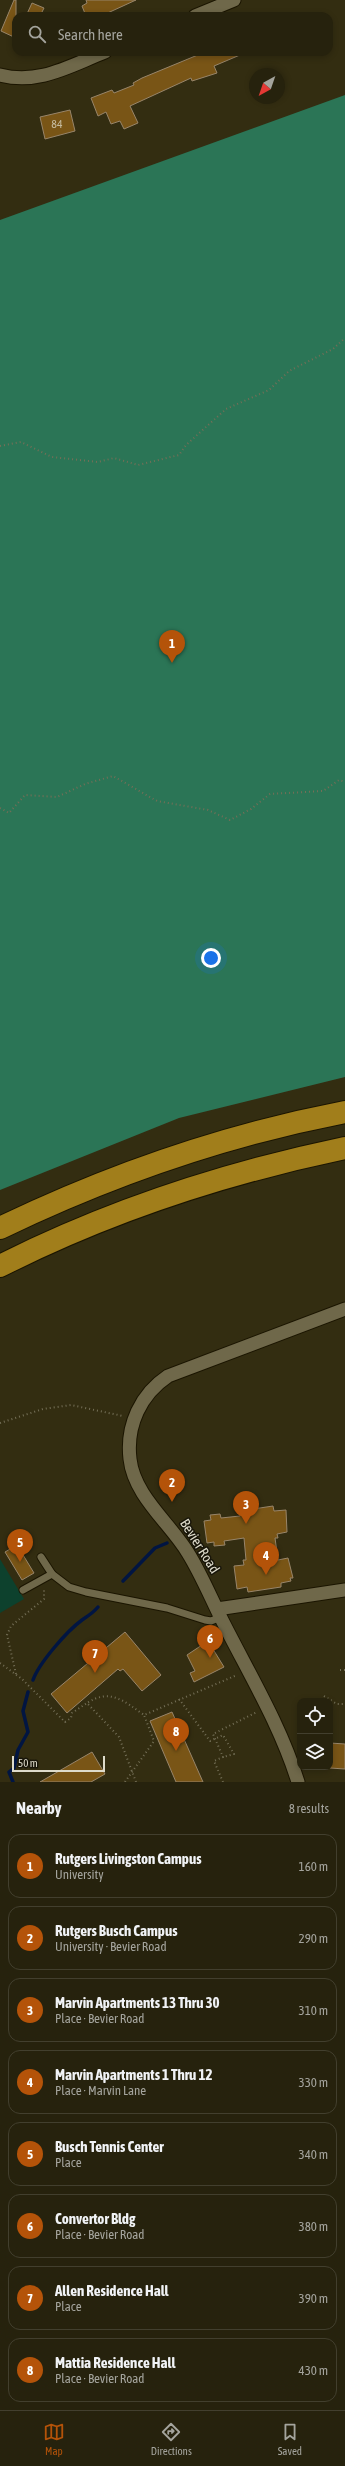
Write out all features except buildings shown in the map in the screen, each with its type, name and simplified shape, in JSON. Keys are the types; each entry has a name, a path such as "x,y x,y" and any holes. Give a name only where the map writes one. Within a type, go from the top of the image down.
{"highway":[{"path":"290,1123 310,1107 345,1096"},
{"path":"0,1228 44,1207 169,1158 290,1123 345,1112"},
{"path":"0,1266 77,1230 170,1193 235,1174 345,1148"}],"street":[{"path":"205,12 234,0"},
{"path":"0,75 16,79 41,78 95,56"},
{"name":"Bevier Road","path":"298,1782 249,1670 188,1553 147,1498 133,1473 129,1449 134,1419 146,1396 162,1380 175,1372 345,1309"},
{"path":"219,1613 345,1590"}],"lane":[{"path":"41,1557 52,1574 62,1584 86,1592 167,1608 204,1620 211,1621 219,1613"},
{"path":"23,1590 52,1574"}],"path":[{"path":"0,446 21,442 52,457 98,462 114,458 138,465 179,455 186,445 226,409 269,390 289,371 333,349 345,338"},
{"path":"0,808 9,813 26,795 57,797 85,784 113,776 157,801 208,810 230,820 251,809 270,794 323,791 339,780 345,782"},
{"path":"0,1423 43,1409 71,1406 134,1419"},
{"path":"17,1675 7,1635 12,1626 44,1599 46,1591 41,1580"},
{"path":"0,1663 17,1675 64,1722 71,1718 72,1713 99,1695 112,1697 126,1702 144,1715 154,1741 132,1769 125,1782"},
{"path":"144,1715 249,1670"},
{"path":"340,1670 345,1670"},
{"path":"324,1696 336,1704 345,1704"},
{"path":"180,1700 210,1741 223,1735 234,1754 214,1761 223,1782"},
{"path":"87,1702 119,1737 136,1782"},
{"path":"222,1757 213,1734 216,1731 253,1714"}],"green space":[{"path":"345,95 345,1077 179,1118 0,1190 0,220"},
{"path":"0,1559 24,1599 0,1613"}],"waterway":[{"path":"123,1581 155,1548 167,1543"},
{"path":"33,1680 47,1656 61,1639 98,1607"},
{"path":"13,1782 9,1772 14,1768 18,1750 28,1732 23,1711 28,1692"}],"place":[{"name":"Rutgers Livingston Campus","path":"172,663"},
{"name":"Rutgers Busch Campus","path":"172,1502"},
{"name":"Marvin Apartments 13 Thru 30","path":"246,1524"},
{"name":"Busch Tennis Center","path":"20,1562"},
{"name":"Marvin Apartments 1 Thru 12","path":"266,1575"},
{"name":"Convertor Bldg","path":"210,1658"},
{"name":"Allen Residence Hall","path":"95,1673"},
{"name":"Mattia Residence Hall","path":"176,1751"}]}
